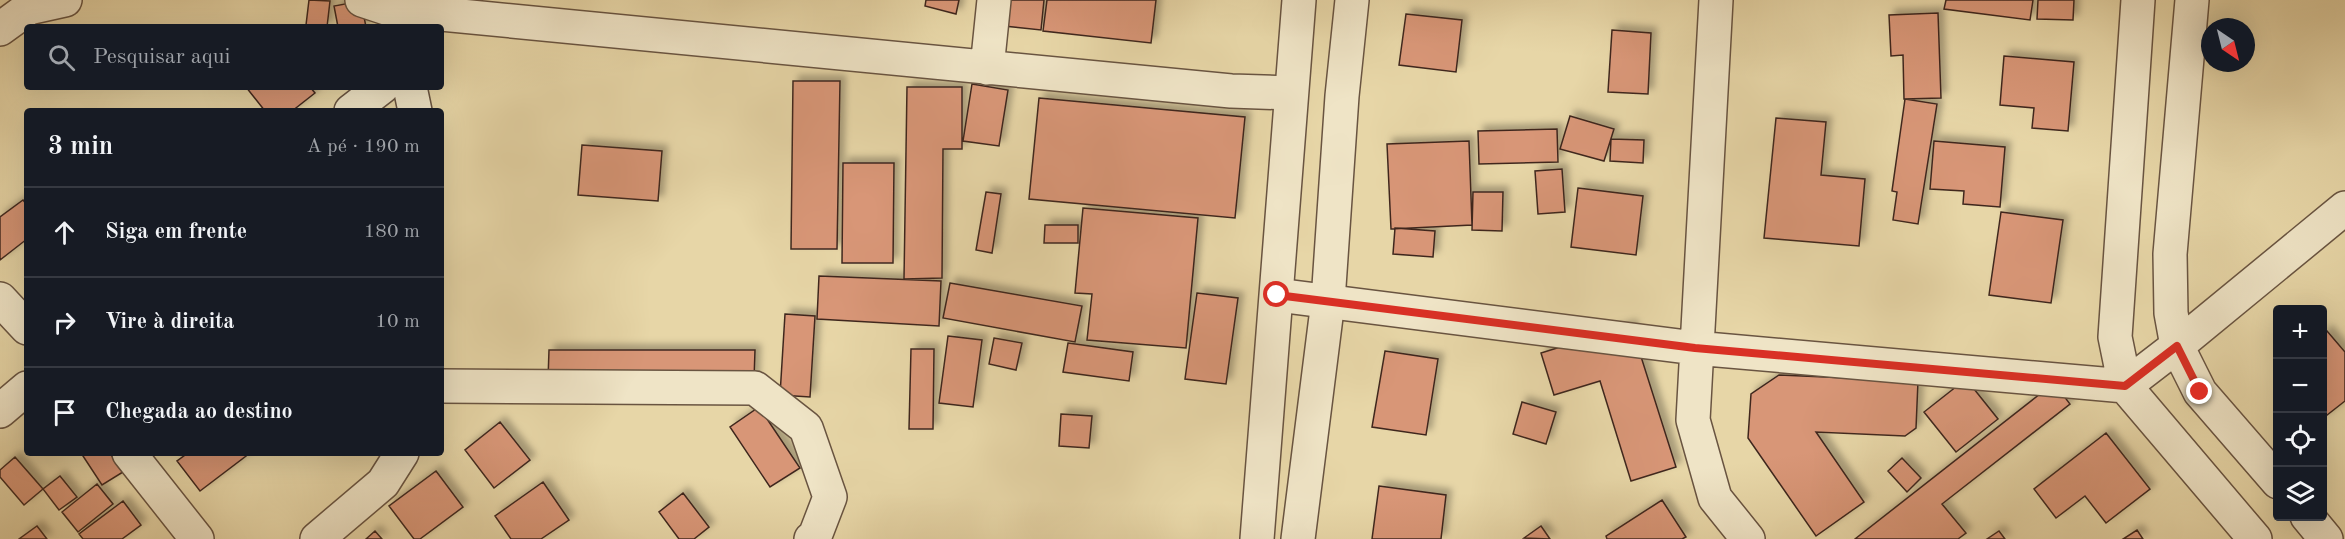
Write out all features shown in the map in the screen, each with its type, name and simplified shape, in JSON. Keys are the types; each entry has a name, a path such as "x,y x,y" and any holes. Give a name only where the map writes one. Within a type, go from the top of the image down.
{"street":[{"path":"0,29 29,8 65,0"},
{"path":"987,68 994,0"},
{"path":"1257,539 1299,0"},
{"path":"1298,539 1328,301 1341,108 1352,0"},
{"path":"1716,0 1695,348 1693,420 1715,498 1748,539"},
{"path":"2138,0 2115,338 2125,386 2255,539"},
{"path":"2192,0 2170,254 2171,313 2177,346 2200,392 2273,477"},
{"path":"384,9 1230,91 1291,93"},
{"path":"355,108 378,90"},
{"path":"411,90 414,108"},
{"path":"1277,295 1695,348 2125,386 2345,208"},
{"path":"0,299 24,325"},
{"path":"444,386 755,388 806,428 830,497 815,536 811,539"},
{"path":"0,411 24,391"},
{"path":"131,456 197,539"},
{"path":"317,539 383,483 400,456"},
{"path":"2311,521 2326,539"}],"building":[{"path":"309,0 330,1 327,24 306,24"},
{"path":"926,0 959,0 956,14 925,6"},
{"path":"1007,0 1044,0 1041,30 1004,26"},
{"path":"1047,0 1156,0 1151,43 1043,31"},
{"path":"1946,0 2033,0 2030,20 1944,9"},
{"path":"2038,0 2074,0 2073,20 2037,19"},
{"path":"361,1 365,24 337,24 334,6"},
{"path":"1938,13 1941,98 1904,99 1903,55 1891,56 1889,15"},
{"path":"1406,14 1462,20 1456,72 1399,65"},
{"path":"1612,30 1651,33 1648,94 1608,92"},
{"path":"2004,56 2074,62 2068,131 2032,128 2034,108 2000,105"},
{"path":"793,81 840,81 837,249 791,249"},
{"path":"972,84 1008,90 999,146 963,141"},
{"path":"907,87 962,87 962,149 943,149 942,278 904,279"},
{"path":"248,90 312,90 315,93 296,108 263,108"},
{"path":"1039,98 1245,117 1235,218 1029,199"},
{"path":"1905,99 1937,104 1918,224 1893,220 1897,192 1892,191"},
{"path":"1570,116 1614,129 1604,161 1560,149"},
{"path":"1776,118 1826,122 1821,175 1865,179 1859,246 1764,238"},
{"path":"1557,129 1558,162 1479,164 1478,131"},
{"path":"1611,139 1644,140 1643,163 1610,161"},
{"path":"1469,141 1472,225 1391,229 1387,144"},
{"path":"1934,141 2005,147 2000,207 1963,204 1964,191 1930,189"},
{"path":"582,145 662,151 658,201 578,195"},
{"path":"843,163 894,163 893,263 842,263"},
{"path":"1562,169 1565,212 1538,214 1535,171"},
{"path":"1578,188 1643,196 1636,255 1571,247"},
{"path":"986,192 1001,194 992,253 976,250"},
{"path":"1473,192 1503,192 1502,231 1472,230"},
{"path":"24,201 24,241 0,260 0,217"},
{"path":"1083,208 1198,218 1186,348 1087,340 1092,294 1075,293"},
{"path":"2001,212 2063,220 2051,303 1989,295"},
{"path":"1045,225 1078,225 1078,243 1044,243"},
{"path":"1395,228 1435,231 1433,257 1393,254"},
{"path":"819,276 941,281 939,326 817,319"},
{"path":"950,283 1082,306 1075,342 943,318"},
{"path":"1197,293 1238,298 1226,384 1185,379"},
{"path":"785,314 815,316 810,397 780,395"},
{"path":"1631,325 1676,467 1631,481 1600,381 1554,395 1541,353"},
{"path":"2327,331 2345,352 2345,401 2327,415"},
{"path":"948,336 982,340 973,407 939,403"},
{"path":"994,338 1022,343 1016,370 989,364"},
{"path":"1068,343 1133,352 1129,381 1063,372"},
{"path":"911,349 934,349 933,429 909,429"},
{"path":"549,350 755,350 754,380 548,380"},
{"path":"1385,351 1438,359 1426,435 1372,427"},
{"path":"1779,375 1918,381 1916,428 1905,436 1816,432 1864,502 1816,536 1748,438 1751,394"},
{"path":"1966,379 1998,419 1956,452 1924,412"},
{"path":"2054,383 2070,404 1942,504 1966,533 1958,539 1855,539"},
{"path":"1522,402 1556,412 1546,444 1513,434"},
{"path":"759,407 800,468 770,487 730,427"},
{"path":"1061,414 1092,416 1089,448 1059,446"},
{"path":"500,422 530,460 494,488 465,450"},
{"path":"2106,433 2150,489 2106,523 2085,496 2056,518 2034,489"},
{"path":"83,456 112,456 123,472 102,485"},
{"path":"184,456 246,456 200,491 177,461"},
{"path":"15,457 43,489 24,505 0,477 0,470"},
{"path":"1902,458 1921,478 1907,492 1888,471"},
{"path":"436,471 463,507 420,539 414,539 389,506"},
{"path":"60,476 77,497 59,510 43,489"},
{"path":"543,482 569,520 541,539 511,539 495,516"},
{"path":"97,484 113,504 78,532 62,512"},
{"path":"1379,486 1446,495 1441,539 1372,539"},
{"path":"683,493 709,527 694,539 679,539 659,512"},
{"path":"1662,500 1686,537 1682,539 1607,539 1606,536"},
{"path":"123,501 141,525 122,539 83,539 79,534"},
{"path":"37,526 47,539 19,539"},
{"path":"1541,526 1550,539 1524,538"},
{"path":"2137,530 2143,539 2123,539"},
{"path":"375,531 382,539 366,539"},
{"path":"1999,531 2005,539 1987,539"}],"route":[{"path":"1277,295 1695,348 2125,386 2177,346 2200,392"}]}
